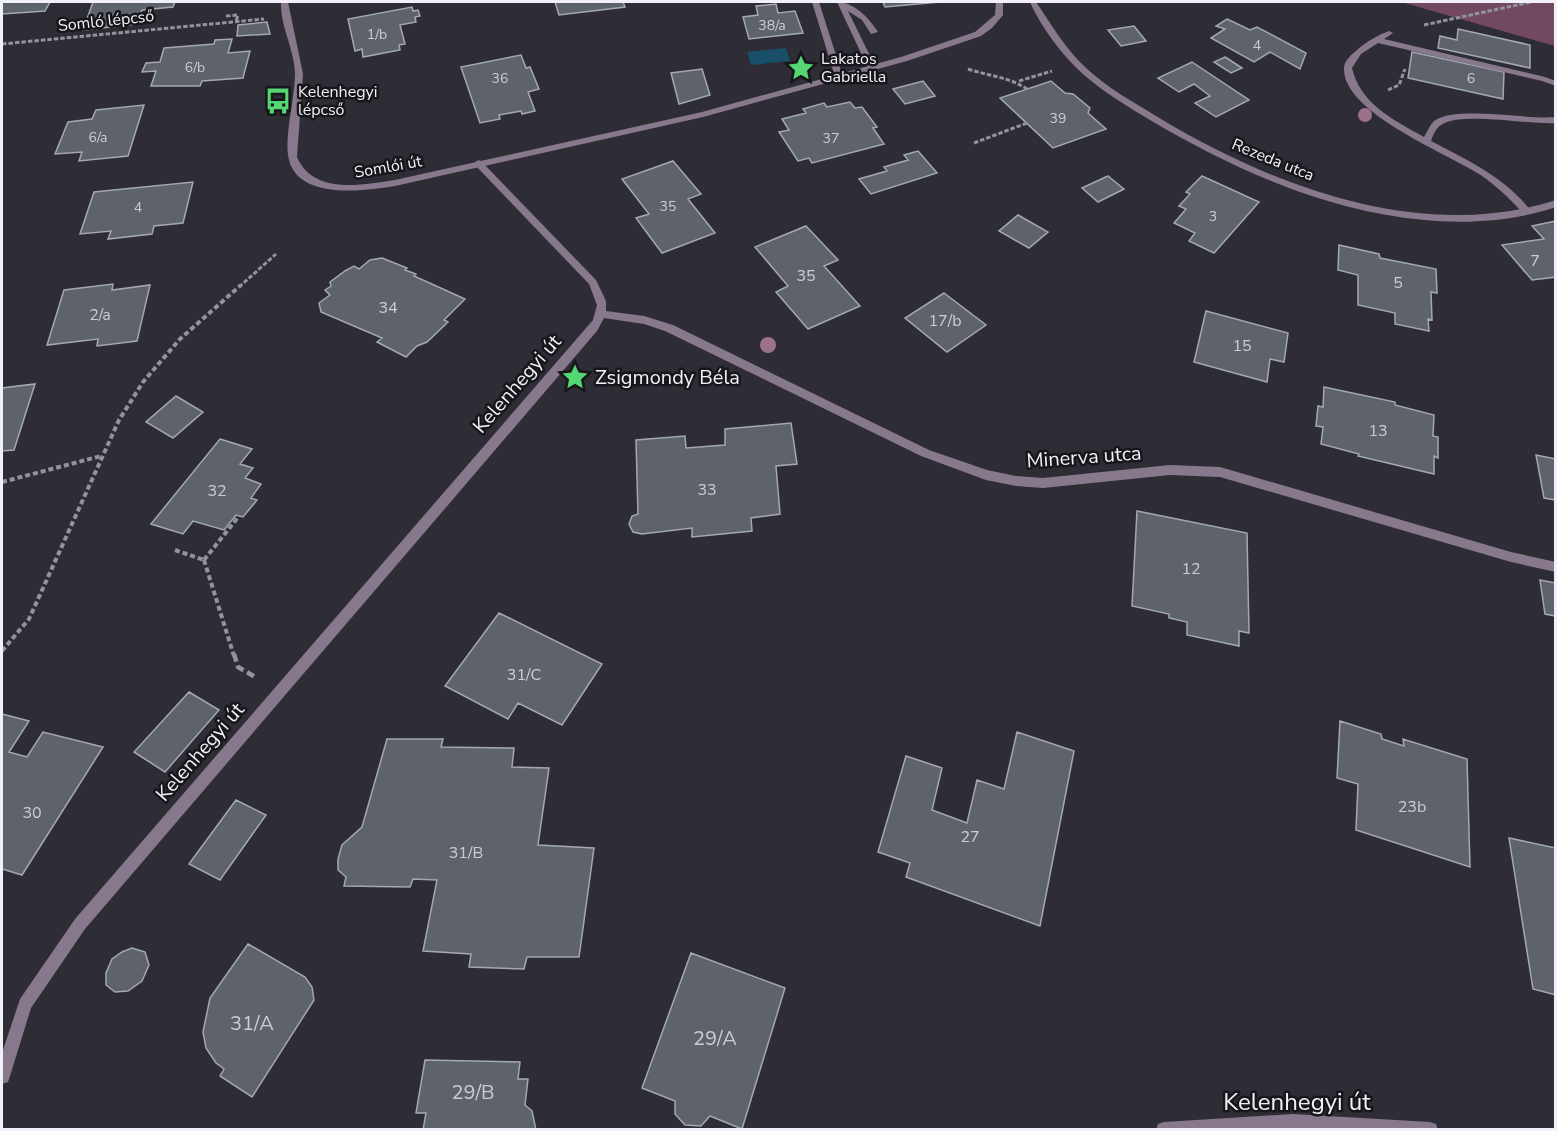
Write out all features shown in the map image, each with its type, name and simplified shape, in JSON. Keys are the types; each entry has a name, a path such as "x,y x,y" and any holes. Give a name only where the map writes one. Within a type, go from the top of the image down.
{"street":[{"name":"Somlói út","path":"284,2 285,17 295,45 299,71 293,157 298,172 320,184 353,189 395,183 478,163"},
{"path":"815,2 839,76"},
{"path":"478,163 703,114 872,68 978,34 999,15 999,2"},
{"name":"Rezeda utca","path":"1033,2 1077,64 1116,95 1171,130 1246,167 1328,198 1432,219 1476,219 1526,211 1556,203"},
{"path":"840,3 872,68"},
{"path":"840,3 865,18 874,32"},
{"path":"1389,33 1350,62 1348,69 1351,82 1361,96 1393,123 1478,169 1509,193 1526,211"},
{"path":"1377,40 1545,79 1556,84"},
{"path":"1426,142 1438,123 1448,119 1474,118 1535,122 1556,120"},
{"path":"478,163 593,282 603,305 602,314"},
{"name":"Minerva utca","path":"602,314 644,320 669,328 925,453 986,475 1016,482 1043,483 1170,470 1220,472 1510,557 1556,567"},
{"name":"Kelenhegyi út","path":"2,1076 25,1004 80,924 593,328 602,314"},
{"name":"Kelenhegyi út","path":"1164,1130 1293,1122 1430,1130"}],"path":[{"path":"1460,19 1532,2"},
{"path":"226,16 238,15 236,21"},
{"name":"Somló lépcső","path":"2,44 285,17"},
{"path":"1361,96 1383,92 1399,85 1405,69 1408,47"},
{"path":"968,69 995,78 1019,81 1077,64"},
{"path":"1019,81 1027,89"},
{"path":"974,143 1027,123"},
{"path":"2,651 29,619 119,420 143,382 180,339 276,254"},
{"path":"2,482 102,456"},
{"path":"204,560 239,516"},
{"path":"175,550 204,560"},
{"path":"204,560 238,667 280,691"}],"shaded area":[{"path":"1401,2 1555,2 1555,46"}],"water":[{"path":"786,48 790,61 751,65 747,52"}],"building":[{"path":"2,2 50,2 45,11 2,14"},
{"path":"93,2 175,2 173,7 142,10 137,24 83,30"},
{"path":"555,2 623,2 625,7 559,15"},
{"path":"883,2 940,2 885,7"},
{"path":"776,4 778,13 795,11 803,33 749,39 743,17 758,15 756,6"},
{"path":"412,7 413,11 418,10 420,16 415,17 416,22 400,25 405,44 399,45 400,50 363,57 362,49 355,51 348,19"},
{"path":"1227,19 1250,30 1257,27 1306,53 1300,69 1270,52 1254,62 1211,38 1225,29 1216,26"},
{"path":"267,22 270,34 237,36 238,25"},
{"path":"1134,26 1146,41 1121,46 1108,30"},
{"path":"1458,29 1530,45 1530,68 1438,48 1440,36 1457,40"},
{"path":"232,39 228,53 250,51 243,78 202,81 200,86 151,86 156,71 142,72 146,63 160,62 164,48 214,44 215,40"},
{"path":"1412,52 1504,72 1503,99 1408,78"},
{"path":"521,55 526,68 530,67 539,89 528,92 535,111 499,115 500,119 480,123 461,67"},
{"path":"1225,57 1242,68 1231,73 1214,62"},
{"path":"1192,62 1249,100 1216,117 1195,103 1210,96 1194,84 1179,92 1158,78"},
{"path":"702,69 710,95 679,104 671,73"},
{"path":"923,81 935,96 905,104 893,89"},
{"path":"1051,81 1065,93 1073,94 1090,108 1088,113 1106,129 1053,148 1000,98"},
{"path":"850,102 855,108 862,107 877,127 873,128 884,144 812,163 809,158 798,161 779,132 789,130 782,119 806,113 803,109 824,103 827,107"},
{"path":"144,105 128,156 79,161 82,152 55,154 68,122 92,119 96,110"},
{"path":"918,151 937,173 871,194 859,179 887,171 884,167 908,160 904,155"},
{"path":"673,161 701,194 688,199 715,233 662,253 636,218 649,214 622,179"},
{"path":"1108,176 1124,189 1098,202 1082,188"},
{"path":"1202,176 1259,202 1214,253 1189,241 1195,233 1174,223 1186,209 1179,206 1190,194 1186,192"},
{"path":"193,182 183,223 154,226 152,234 108,239 111,231 80,234 94,192"},
{"path":"1018,215 1048,232 1029,248 999,231"},
{"path":"1556,221 1556,277 1532,280 1502,245 1544,239 1532,226"},
{"path":"806,226 838,260 824,266 860,306 808,329 776,292 788,286 755,247"},
{"path":"1339,245 1379,254 1380,258 1436,269 1437,293 1431,292 1432,320 1428,319 1429,331 1395,324 1395,313 1358,305 1358,275 1338,270"},
{"path":"382,258 407,268 405,270 416,274 414,276 465,299 444,320 448,322 427,342 417,346 406,357 377,342 382,338 321,312 319,303 330,295 325,290 331,286 330,282 354,266 359,269 370,260"},
{"path":"113,284 112,290 150,285 137,341 97,346 98,339 47,345 64,290"},
{"path":"944,293 986,325 947,352 905,318"},
{"path":"1206,311 1288,333 1284,362 1270,359 1267,382 1194,362"},
{"path":"35,384 14,450 2,451 2,388"},
{"path":"1324,387 1395,402 1395,405 1434,415 1433,436 1438,437 1438,458 1434,456 1434,474 1358,456 1359,454 1321,444 1323,427 1316,426 1318,406 1323,407"},
{"path":"176,396 203,412 173,438 146,422"},
{"path":"791,423 797,464 776,466 780,514 751,518 752,531 692,537 692,528 642,534 633,532 629,524 632,516 638,514 636,440 685,436 686,448 725,445 725,429"},
{"path":"220,439 252,449 240,464 253,468 245,478 261,484 251,498 257,500 243,517 236,515 224,530 193,521 183,534 151,524"},
{"path":"1536,455 1556,459 1556,500 1544,498"},
{"path":"1137,511 1247,533 1249,633 1239,631 1239,646 1187,635 1187,622 1169,618 1169,614 1132,606"},
{"path":"1540,580 1556,583 1556,616 1545,614"},
{"path":"499,613 602,664 562,725 518,703 508,719 445,686"},
{"path":"189,692 219,710 165,772 134,752"},
{"path":"2,714 29,721 9,752 27,757 43,732 103,747 22,875 2,869"},
{"path":"1340,721 1381,734 1382,739 1404,746 1403,739 1467,759 1470,867 1356,830 1358,784 1337,778"},
{"path":"1017,732 1074,751 1040,926 906,877 910,863 878,852 906,756 942,768 932,810 967,823 977,780 1004,789"},
{"path":"387,739 443,739 441,747 514,748 512,767 549,768 538,845 594,848 579,957 527,957 524,969 469,967 471,954 423,951 437,880 413,879 410,887 344,886 346,877 338,870 342,845 362,827"},
{"path":"236,800 266,815 220,880 189,864"},
{"path":"1509,838 1556,848 1556,995 1533,989"},
{"path":"248,944 305,977 312,987 314,1000 252,1097 220,1076 224,1069 216,1063 206,1048 203,1032 210,998"},
{"path":"132,948 145,952 149,965 142,981 128,991 115,992 106,985 106,973 112,959"},
{"path":"691,953 785,988 742,1129 710,1116 701,1126 685,1125 675,1114 675,1101 642,1088"},
{"path":"425,1060 520,1062 518,1079 528,1079 525,1105 532,1111 536,1130 423,1130 426,1113 416,1113"}],"place":[{"name":"Lakatos Gabriella","path":"801,68"},
{"name":"Kelenhegyi lépcső","path":"278,101"},
{"name":"Zsigmondy Béla","path":"575,377"}]}
